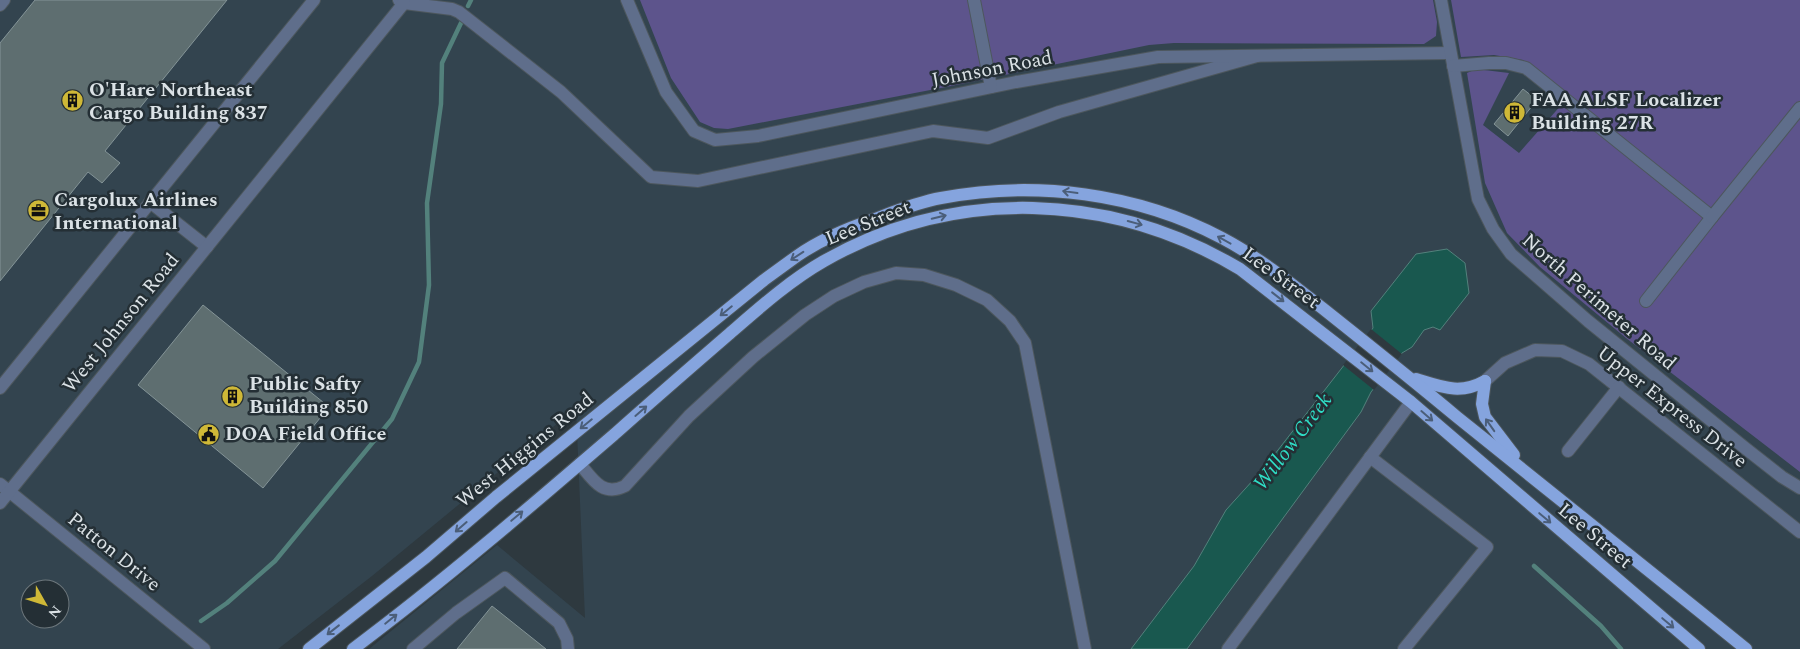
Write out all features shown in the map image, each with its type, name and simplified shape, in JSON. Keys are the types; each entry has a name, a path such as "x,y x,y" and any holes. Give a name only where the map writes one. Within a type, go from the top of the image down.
{"main road":[{"name":"Lee Street","path":"764,280 798,255 836,234 903,208 939,198 989,191 1031,189 1096,196 1140,206 1187,222 1222,238 1283,278 1410,377 1746,649"},
{"name":"Lee Street","path":"580,464 758,309 789,284 824,261 897,228 947,215 990,208 1052,208 1092,213 1136,223 1213,253 1247,274 1411,402 1699,649"},
{"name":"West Higgins Road","path":"309,649 426,557 496,497 764,280"},
{"path":"1410,377 1452,390 1469,388 1485,381"},
{"path":"1485,381 1482,404 1485,417 1531,476"},
{"path":"353,649 580,464"}],"street":[{"path":"0,5 4,0"},
{"path":"0,388 314,0"},
{"name":"Johnson Road","path":"627,0 666,92 694,131 716,140 758,136 991,87 1158,57 1450,53"},
{"path":"974,0 991,87"},
{"name":"North Perimeter Road","path":"1441,0 1478,198 1493,229 1511,254 1596,327 1745,448 1782,477 1800,488"},
{"path":"401,2 452,9 459,12 561,92 651,177 698,182 933,131 988,138 1059,112 1257,56"},
{"name":"West Johnson Road","path":"0,503 5,488 207,247 401,2"},
{"path":"1453,66 1489,62 1506,63 1526,68 1712,217"},
{"path":"1646,301 1800,108"},
{"path":"150,202 207,247"},
{"path":"580,464 595,482 603,488 616,491 625,486 689,416 753,357 805,315 834,296 864,282 896,273 924,275 956,285 987,300 1010,321 1025,343 1085,649"},
{"name":"Upper Express Drive","path":"1485,381 1505,363 1521,355 1535,350 1562,351 1589,364 1800,532"},
{"path":"1568,451 1619,387"},
{"path":"1228,649 1411,402"},
{"path":"1370,457 1487,547 1404,649"},
{"name":"Patton Drive","path":"5,488 204,649"},
{"path":"413,649 456,612 505,578 559,623 567,640 568,649"}],"shaded area":[{"path":"0,0 1800,0 1800,649 369,649 497,545 585,618 576,408 372,576 278,649 0,649"},
{"path":"640,0 1433,0 1437,22 1436,36 1424,44 1174,43 1149,45 728,129 714,128 700,122 671,78"},
{"path":"1451,0 1800,0 1800,472 1626,338 1540,267 1507,233 1485,183 1467,73 1476,69 1509,73 1483,125 1519,153 1570,95 1523,60 1494,55 1461,57"}],"water":[{"name":"Willow Creek","path":"1447,249 1465,263 1469,293 1440,330 1433,327 1424,330 1412,347 1402,353 1371,392 1361,412 1187,649 1131,649 1194,566 1226,510 1264,468 1373,328 1371,311 1416,254"}],"pier":[{"path":"1371,329 1402,354 1374,390 1343,365"}],"building":[{"name":"O'Hare Northeast Cargo Building 837","path":"35,0 227,0 105,151 120,163 102,183 88,172 0,281 0,43"},
{"name":"FAA ALSF Localizer Building 27R","path":"1523,89 1537,100 1508,136 1494,124"},
{"name":"Public Safty Building 850","path":"203,305 329,407 263,488 138,385"},
{"path":"492,606 546,649 457,649"}],"waterway":[{"path":"468,6 471,0"},
{"path":"201,621 227,603 275,561 392,419 419,362 429,285 427,203 441,104 442,63 461,23"},
{"path":"1534,566 1601,626 1621,649"}],"place":[{"name":"O'Hare Northeast Cargo Building 837","path":"73,101"},
{"name":"FAA ALSF Localizer Building 27R","path":"1515,112"},
{"name":"Cargolux Airlines International","path":"38,211"},
{"name":"Public Safty Building 850","path":"233,396"},
{"name":"DOA Field Office","path":"209,434"}]}
